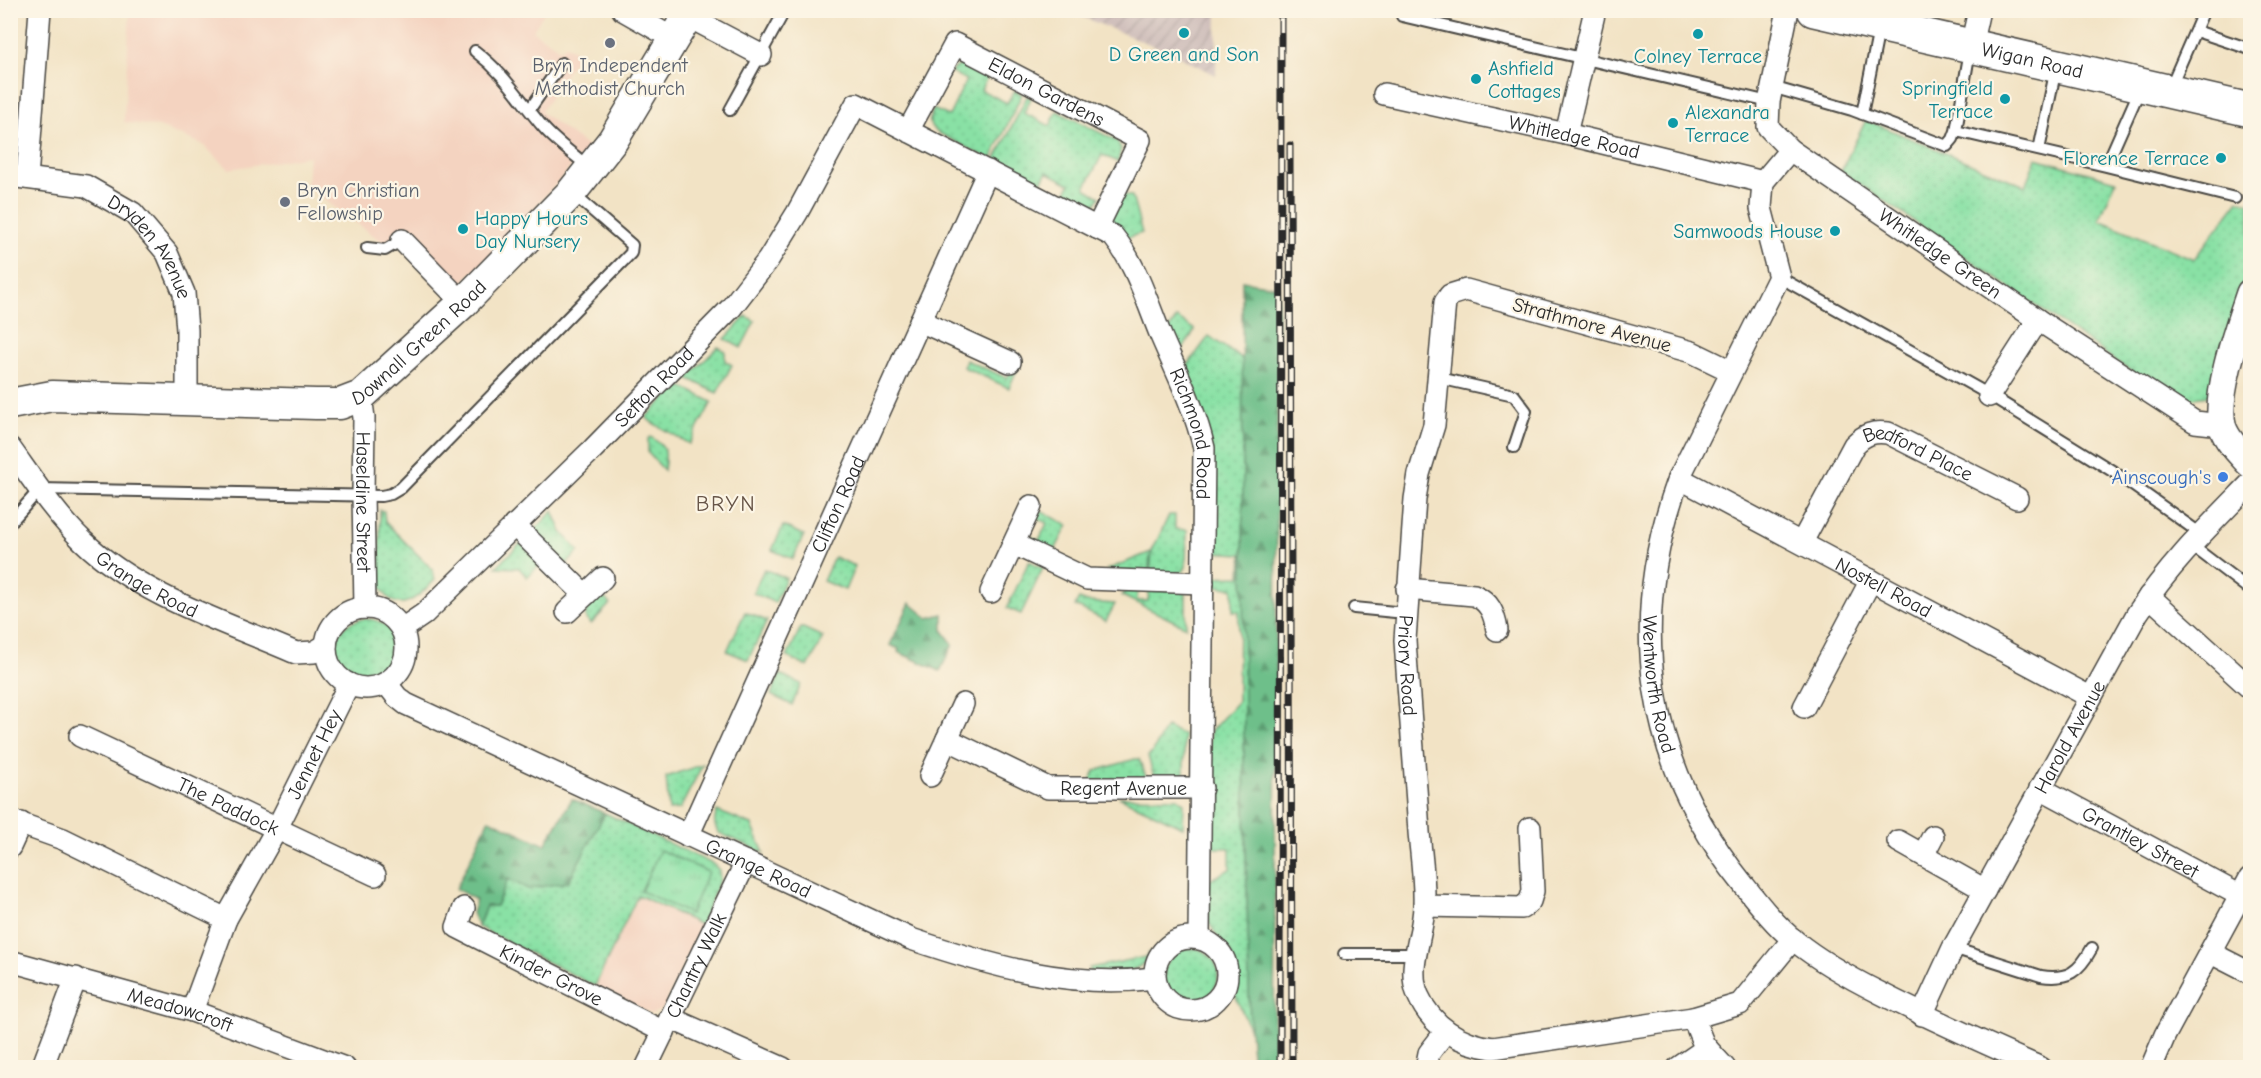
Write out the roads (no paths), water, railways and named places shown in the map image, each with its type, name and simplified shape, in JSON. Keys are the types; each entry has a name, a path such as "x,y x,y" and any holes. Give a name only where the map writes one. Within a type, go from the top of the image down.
{"main road":[{"name":"Wigan Road","path":"1814,10 2250,110"},
{"name":"Downall Green Road","path":"10,404 52,396 340,404 361,396 464,303 572,193 613,140 684,22"}],"street":[{"path":"19,177 40,10"},
{"path":"623,10 684,22 761,55"},
{"path":"1566,134 1595,10"},
{"name":"Whitledge Green","path":"1788,10 1770,94 1768,127 1790,150 2038,320 2195,422 2222,425"},
{"path":"1971,46 1979,10"},
{"name":"Eldon Gardens","path":"908,130 955,44 1140,140 1096,228"},
{"name":"Whitledge Road","path":"1384,94 1566,134 1763,182"},
{"name":"Richmond Road","path":"856,104 1113,236 1126,253 1199,427 1204,448 1199,938"},
{"name":"Sefton Road","path":"402,629 424,614 731,308 768,260 797,213 856,104"},
{"path":"1779,277 1761,208 1763,182 1790,150"},
{"name":"Clifton Road","path":"688,836 988,171"},
{"name":"Dryden Avenue","path":"19,177 86,186 134,213 167,253 184,293 187,330 187,401"},
{"path":"402,240 464,303"},
{"name":"Wentworth Road","path":"1779,277 1679,478 1668,507 1660,540 1653,590 1650,642 1655,697 1666,746 1682,789 1704,832 1757,902 1793,939 1847,976 1922,1015 2041,1068"},
{"name":"Strathmore Avenue","path":"1450,295 1466,290 1692,352 1731,371"},
{"path":"2250,293 2228,362 2222,405 2222,425 2228,440 2250,464"},
{"name":"Priory Road","path":"1450,295 1443,310 1434,425 1419,474 1415,499 1405,613 1424,906 1413,968 1417,993 1424,1007 1446,1031 1468,1043 1493,1048 1693,1018 1740,1004 1793,939"},
{"path":"1989,396 2038,320"},
{"path":"920,321 1010,362"},
{"name":"Haseldine Street","path":"361,396 364,418 365,608"},
{"name":"Bedford Place","path":"1802,542 1854,445 1862,436 1875,431 1888,433 2017,498"},
{"name":"Grange Road","path":"10,448 40,489 84,541 122,573 145,587 296,653 314,652 326,645"},
{"name":"Nostell Road","path":"1679,478 2090,697"},
{"name":"Harold Avenue","path":"1922,1015 1953,948 2090,697 2149,596 2196,539 2250,484"},
{"path":"991,592 1032,506"},
{"path":"514,525 585,596"},
{"path":"1014,544 1087,579 1203,583"},
{"path":"567,612 603,578"},
{"path":"1804,707 1871,580"},
{"path":"1407,589 1474,595 1482,598 1494,615 1497,630"},
{"path":"2149,596 2250,688"},
{"path":"365,608 387,613 396,620 406,641 405,659 396,675 386,683 374,688 361,688 340,679 329,664 326,645 329,633 343,615 365,608"},
{"name":"Grange Road","path":"386,683 406,704 910,939 1025,973 1121,982 1155,978"},
{"name":"Jennet Hey","path":"192,1011 226,919 276,830 349,684"},
{"path":"930,776 963,704"},
{"name":"The Paddock","path":"80,736 375,875"},
{"name":"Regent Avenue","path":"947,739 1048,788 1202,788"},
{"name":"Grantley Street","path":"2040,788 2246,887"},
{"path":"10,847 16,822 63,839 102,857 226,919"},
{"path":"1424,906 1522,908 1530,901 1533,891 1530,828"},
{"path":"1923,855 1934,836"},
{"path":"1898,841 1985,890"},
{"name":"Chantry Walk","path":"646,1068 746,862"},
{"path":"2151,1068 2165,1035 2246,887"},
{"name":"Kinder Grove","path":"464,908 457,927 667,1025"},
{"path":"1199,938 1211,943 1220,951 1226,962 1228,974 1226,986 1215,1001 1199,1009 1187,1010 1175,1007 1158,990 1155,978 1156,966 1167,947 1177,940 1199,938"},
{"path":"2211,953 2250,973"},
{"name":"Meadowcroft","path":"10,961 192,1011 345,1068"},
{"path":"42,1068 76,978"},
{"path":"1693,1018 1707,1048 1725,1068"},
{"path":"667,1025 783,1068"},
{"path":"1426,1068 1429,1053 1446,1031"},
{"path":"1678,1068 1707,1048"}],"lane":[{"path":"730,110 785,10"},
{"path":"2106,166 2155,88 2196,31 2204,10"},
{"path":"1402,16 1585,57 1862,114 1947,146 1951,143 1956,131 1971,46"},
{"path":"1862,114 1880,26"},
{"path":"2196,31 2250,49"},
{"path":"475,51 494,66 531,109 543,127 591,169"},
{"path":"531,109 562,63"},
{"path":"2038,150 2057,65"},
{"path":"1956,131 2235,198"},
{"path":"10,523 40,489 391,494 401,488 631,253 632,244 572,193"},
{"path":"368,248 385,250 402,240"},
{"path":"1779,277 1989,396 2114,472 2196,539 2250,590"},
{"path":"1439,378 1514,395 1526,411 1514,447"},
{"path":"1354,608 1405,613"},
{"path":"1953,948 2041,976 2056,978 2075,971 2084,963 2092,948"},
{"path":"1344,954 1416,954"}],"railway":[{"path":"1280,1068 1281,10"},
{"path":"1290,145 1292,1068"}],"place":[{"name":"D Green and Son","path":"1184,33"},
{"name":"Colney Terrace","path":"1698,34"},
{"name":"Bryn Independent Methodist Church","path":"610,43"},
{"name":"Ashfield Cottages","path":"1476,79"},
{"name":"Springfield Terrace","path":"2005,99"},
{"name":"Alexandra Terrace","path":"1673,123"},
{"name":"Florence Terrace","path":"2221,158"},
{"name":"Bryn Christian Fellowship","path":"285,202"},
{"name":"Happy Hours Day Nursery","path":"463,229"},
{"name":"Samwoods House","path":"1835,231"},
{"name":"Ainscough's","path":"2223,477"}],"district":[{"name":"BRYN","path":"726,504"}]}
